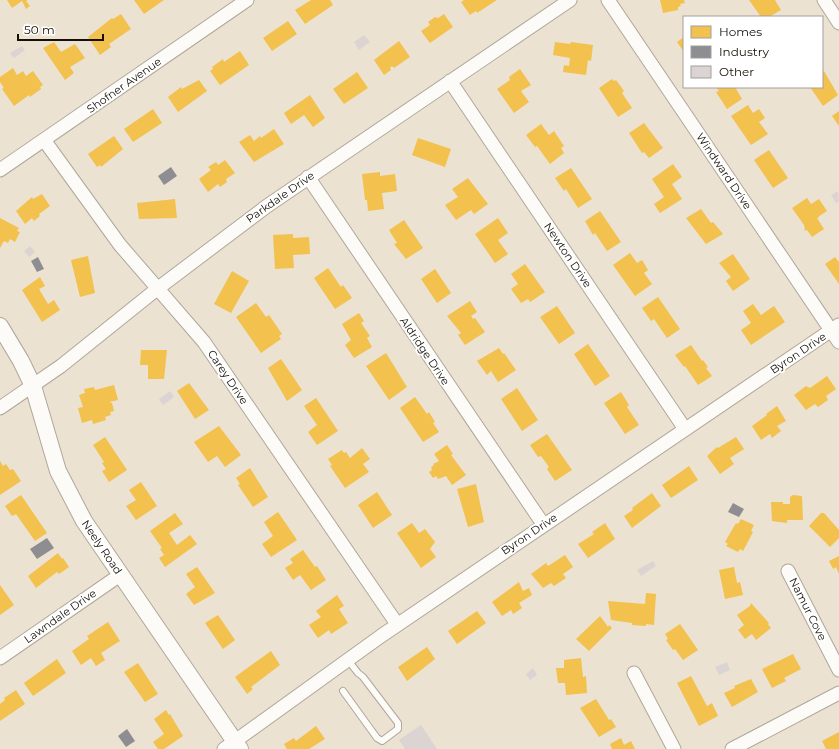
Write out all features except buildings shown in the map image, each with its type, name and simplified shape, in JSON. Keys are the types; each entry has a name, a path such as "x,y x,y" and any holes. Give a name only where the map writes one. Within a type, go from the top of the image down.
{"street":[{"name":"Shofner Avenue","path":"0,170 247,0"},
{"name":"Parkdale Drive","path":"0,408 79,353 157,289 308,177 570,0"},
{"name":"Windward Drive","path":"608,0 835,328 839,342"},
{"path":"824,0 839,23"},
{"name":"Newton Drive","path":"450,81 685,428"},
{"name":"Carey Drive","path":"44,140 120,245 204,342 398,624"},
{"name":"Aldridge Drive","path":"308,177 542,524"},
{"name":"Neely Road","path":"0,326 21,361 33,386 64,484 84,521 233,746"},
{"name":"Byron Drive","path":"233,746 347,659 542,524 835,328"},
{"name":"Namur Cove","path":"788,571 839,670"},
{"name":"Lawndale Drive","path":"0,658 120,575"},
{"path":"634,673 674,749"},
{"path":"732,749 839,693"}],"lane":[{"path":"344,691 377,738 382,741 398,729 398,723 363,677 347,659"}]}
